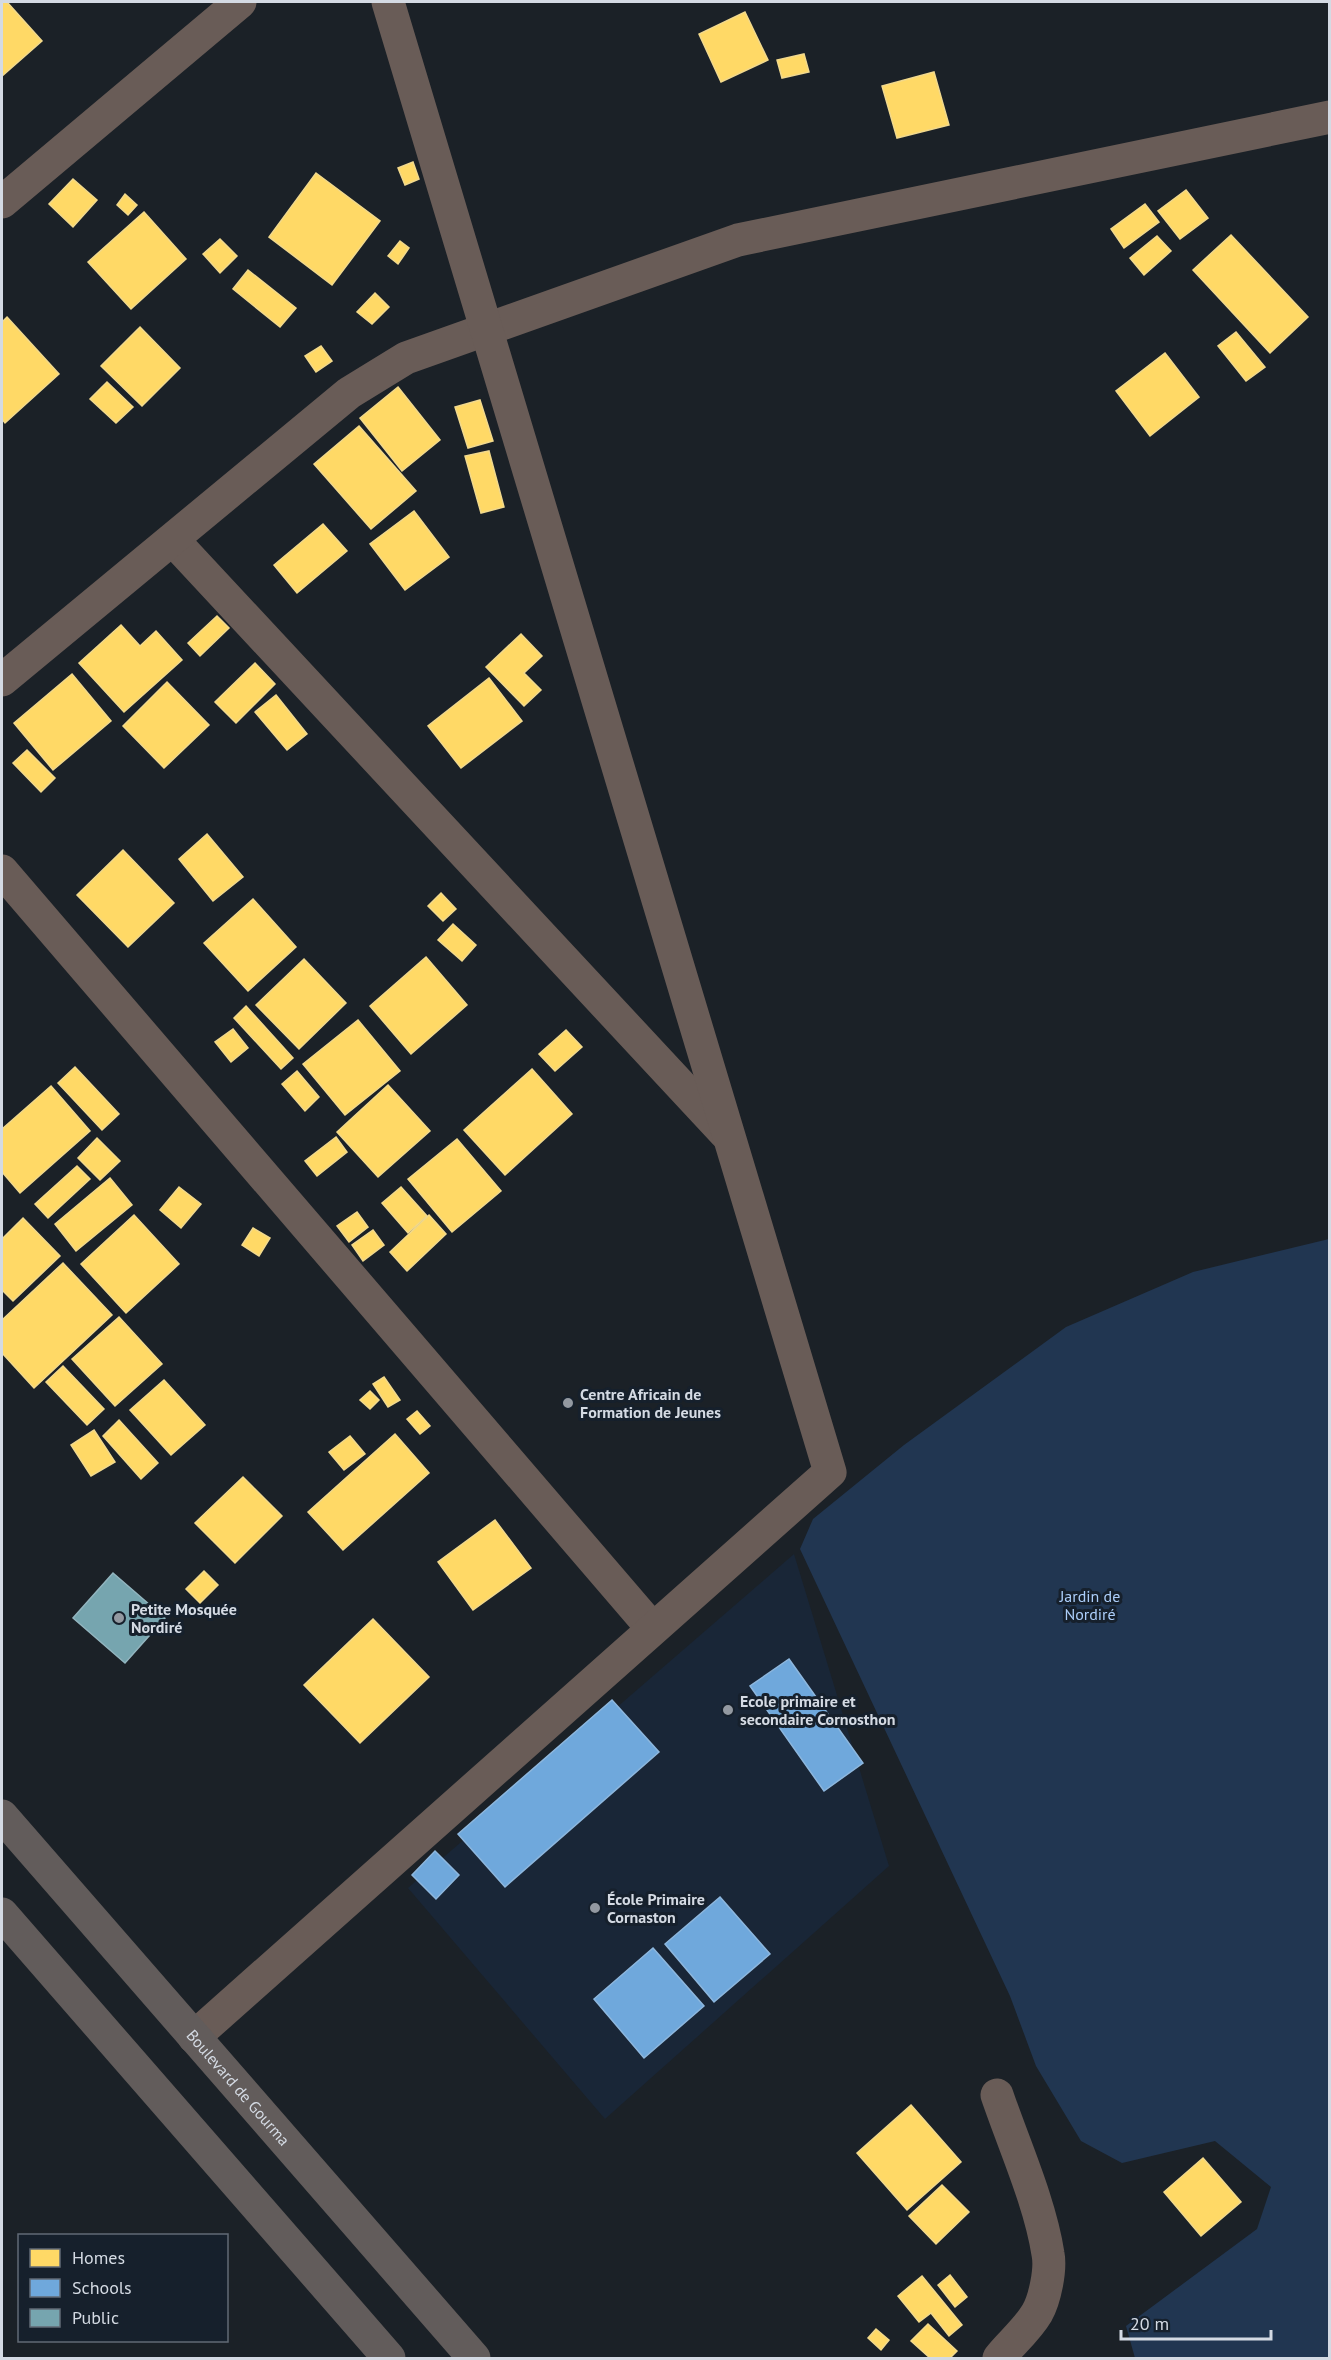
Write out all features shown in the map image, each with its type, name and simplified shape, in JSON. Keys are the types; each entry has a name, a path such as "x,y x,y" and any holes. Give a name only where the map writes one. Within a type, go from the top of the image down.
{"highway":[{"name":"Boulevard de Gourma","path":"2,1816 474,2358"},
{"path":"2,1914 389,2358"}],"street":[{"path":"2,202 240,2"},
{"path":"194,2037 830,1472 388,2"},
{"path":"2,680 349,393 406,358 738,240 1329,117"},
{"path":"173,540 729,1138"},
{"path":"2,871 652,1629"},
{"path":"997,2095 1038,2215 1049,2256 1045,2290 1038,2311 1027,2328 999,2358"}],"shaded area":[{"name":"Ecole primaire et secondaire Cornosthon","path":"794,1554 889,1866 605,2119 408,1888"}],"green space":[{"name":"Jardin de Nordiré","path":"1329,1239 1329,2358 1135,2358 1126,2326 1257,2229 1271,2187 1215,2141 1122,2163 1081,2141 1036,2066 1010,1996 800,1549 813,1519 904,1445 1066,1327 1193,1272"}],"building: Homes":[{"path":"2,2 7,2 42,41 2,76"},
{"path":"745,12 768,60 721,82 699,34"},
{"path":"804,54 809,72 782,78 777,60"},
{"path":"934,72 949,125 897,138 882,86"},
{"path":"413,162 419,179 405,185 398,168"},
{"path":"316,173 380,221 332,285 269,237"},
{"path":"73,179 97,200 73,227 49,204"},
{"path":"1186,190 1208,218 1180,239 1158,211"},
{"path":"125,194 137,205 128,215 117,205"},
{"path":"1145,204 1159,222 1124,248 1111,229"},
{"path":"144,212 186,259 131,309 88,262"},
{"path":"1231,235 1308,317 1270,353 1193,270"},
{"path":"1157,236 1171,251 1144,275 1130,258"},
{"path":"220,239 237,256 220,273 203,254"},
{"path":"400,241 409,248 398,264 388,256"},
{"path":"248,270 296,308 280,327 233,289"},
{"path":"375,293 389,307 372,324 357,312"},
{"path":"7,317 59,374 5,423 2,419 2,322"},
{"path":"140,327 180,368 142,406 101,366"},
{"path":"1236,332 1265,367 1246,381 1218,346"},
{"path":"321,346 332,361 316,372 305,356"},
{"path":"1165,353 1199,397 1150,436 1116,391"},
{"path":"107,382 133,407 116,423 90,399"},
{"path":"398,387 440,440 402,471 360,418"},
{"path":"480,400 493,441 468,448 455,407"},
{"path":"359,426 416,491 371,529 314,464"},
{"path":"489,451 504,507 481,513 465,456"},
{"path":"414,511 449,557 405,590 370,544"},
{"path":"323,524 347,551 297,593 274,565"},
{"path":"217,616 229,628 200,656 188,643"},
{"path":"121,625 140,646 156,631 182,660 124,712 79,663"},
{"path":"521,634 542,656 524,673 541,690 524,706 486,667"},
{"path":"255,663 275,684 236,723 215,702"},
{"path":"72,674 111,721 53,770 14,723"},
{"path":"489,678 522,721 461,768 428,726"},
{"path":"167,682 209,725 164,768 123,726"},
{"path":"276,695 307,734 287,750 255,712"},
{"path":"27,750 55,778 41,792 13,763"},
{"path":"207,834 243,877 213,901 179,859"},
{"path":"123,850 174,903 128,947 77,895"},
{"path":"441,893 456,909 443,921 428,906"},
{"path":"253,899 296,947 248,991 204,943"},
{"path":"453,924 476,945 462,961 438,940"},
{"path":"426,957 467,1005 411,1054 370,1006"},
{"path":"304,959 346,1003 299,1049 256,1005"},
{"path":"246,1006 293,1058 281,1069 234,1018"},
{"path":"358,1020 400,1071 345,1115 303,1064"},
{"path":"233,1029 248,1048 231,1062 215,1042"},
{"path":"566,1030 582,1047 555,1071 539,1054"},
{"path":"75,1067 119,1114 102,1130 58,1083"},
{"path":"532,1069 572,1114 505,1175 464,1130"},
{"path":"297,1071 319,1097 305,1111 282,1084"},
{"path":"388,1085 430,1131 378,1177 337,1132"},
{"path":"51,1086 90,1131 20,1193 2,1172 2,1129"},
{"path":"336,1137 347,1152 317,1176 305,1161"},
{"path":"97,1138 120,1161 100,1180 78,1158"},
{"path":"457,1139 501,1191 452,1232 408,1179"},
{"path":"77,1166 90,1179 48,1218 35,1204"},
{"path":"110,1178 132,1205 76,1251 55,1224"},
{"path":"179,1187 201,1204 181,1228 160,1210"},
{"path":"401,1187 427,1216 408,1233 382,1203"},
{"path":"357,1212 368,1227 349,1242 337,1226"},
{"path":"134,1215 179,1264 126,1313 81,1264"},
{"path":"429,1215 446,1234 407,1271 390,1252"},
{"path":"23,1218 60,1256 13,1301 2,1290 2,1239"},
{"path":"253,1228 270,1238 259,1256 242,1245"},
{"path":"373,1230 384,1245 363,1261 352,1245"},
{"path":"63,1263 112,1315 34,1388 2,1353 2,1320"},
{"path":"119,1317 162,1364 115,1406 72,1359"},
{"path":"63,1366 104,1409 87,1425 46,1382"},
{"path":"384,1377 400,1400 388,1407 373,1384"},
{"path":"164,1380 205,1425 171,1455 130,1410"},
{"path":"370,1391 379,1400 370,1409 360,1400"},
{"path":"417,1411 430,1426 420,1434 407,1419"},
{"path":"119,1420 158,1463 141,1479 103,1436"},
{"path":"94,1430 115,1462 91,1476 71,1445"},
{"path":"395,1434 429,1473 343,1550 308,1512"},
{"path":"350,1436 365,1454 344,1470 329,1452"},
{"path":"243,1477 282,1516 235,1563 195,1523"},
{"path":"495,1520 531,1568 473,1610 438,1562"},
{"path":"204,1571 218,1585 200,1603 186,1589"},
{"path":"373,1619 429,1677 360,1743 304,1685"},
{"path":"911,2105 961,2162 907,2210 857,2153"},
{"path":"1203,2158 1241,2202 1201,2236 1164,2192"},
{"path":"942,2185 969,2212 936,2244 909,2216"},
{"path":"950,2275 967,2297 955,2307 938,2285"},
{"path":"922,2276 962,2325 949,2336 931,2313 919,2322 898,2296"},
{"path":"928,2324 957,2351 950,2358 930,2358 911,2341"},
{"path":"876,2329 889,2340 881,2350 868,2338"}],"building: Schools":[{"path":"789,1659 863,1763 824,1791 750,1686"},
{"path":"612,1700 659,1752 505,1887 458,1834"},
{"path":"435,1851 459,1875 436,1899 412,1875"},
{"path":"720,1897 770,1954 714,2002 665,1944"},
{"path":"653,1948 704,2006 644,2058 594,1999"}],"building: Public":[{"name":"Petite Mosquée Nordiré","path":"113,1573 165,1618 125,1663 73,1618"}],"place":[{"name":"Centre Africain de Formation de Jeunes","path":"568,1403"},
{"name":"Petite Mosquée Nordiré","path":"119,1618"},
{"name":"Ecole primaire et secondaire Cornosthon","path":"728,1710"},
{"name":"École Primaire Cornaston","path":"595,1908"}]}
